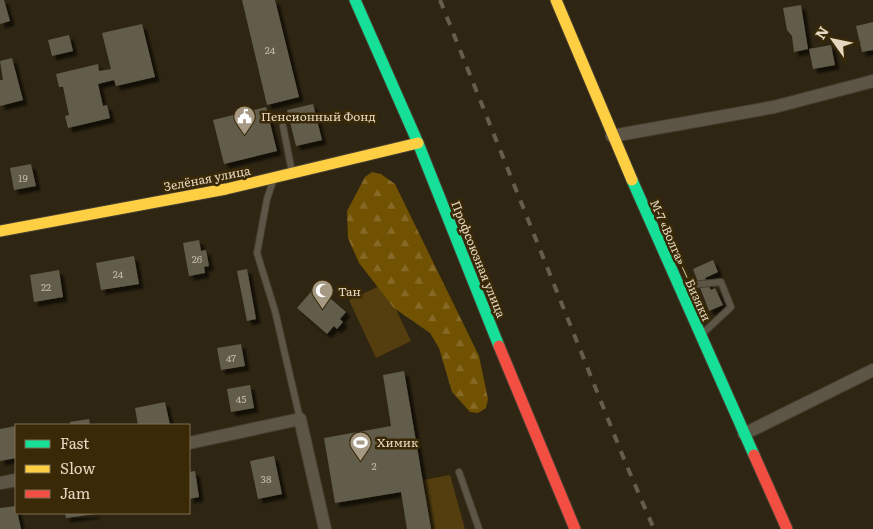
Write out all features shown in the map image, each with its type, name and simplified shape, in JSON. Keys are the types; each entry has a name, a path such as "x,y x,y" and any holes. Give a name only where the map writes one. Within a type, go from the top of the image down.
{"main road":[{"name":"Профсоюзная улица","path":"355,0 418,143 518,394 575,529"},
{"name":"М-7 «Волга» — Бизяки","path":"556,0 612,136 787,529"},
{"name":"Зелёная улица","path":"0,231 226,189 418,143"}],"street":[{"path":"612,136 774,107 873,82"},
{"path":"744,434 873,370"},
{"path":"190,443 300,419 325,529"},
{"path":"0,483 15,480"}],"lane":[{"path":"283,126 293,173"},
{"path":"274,178 266,199 257,253 275,311 300,419"},
{"path":"678,286 722,282 731,307 700,336"},
{"path":"459,472 479,529"}],"shaded area":[{"path":"384,284 411,341 376,358 349,300"},
{"path":"450,475 465,529 426,529 422,495 426,494 423,480"}],"green space":[{"path":"372,172 381,174 395,184 479,356 488,399 486,408 478,413 470,412 452,392 439,348 430,333 394,308 359,263 348,238 347,211 365,177"}],"building":[{"path":"0,0 4,0 10,21 0,24"},
{"path":"242,0 275,0 299,97 267,105"},
{"path":"801,5 808,49 794,52 792,36 787,30 783,8"},
{"path":"873,22 873,50 862,52 856,26"},
{"path":"142,24 155,77 116,86 114,80 98,84 103,106 107,105 110,118 68,128 65,116 69,115 63,87 59,87 56,74 98,64 99,71 111,69 102,33"},
{"path":"69,35 73,51 52,56 48,40"},
{"path":"831,45 835,65 813,69 809,49"},
{"path":"12,58 23,100 0,106 0,80 3,80 0,61"},
{"path":"313,104 322,140 296,146 287,110"},
{"name":"Пенсионный Фонд","path":"266,107 277,151 224,164 213,120"},
{"path":"31,164 36,186 14,190 10,168"},
{"path":"199,240 201,251 206,250 209,266 204,267 205,273 189,276 183,243"},
{"path":"134,256 139,284 101,290 96,263"},
{"path":"713,260 718,272 705,278 711,290 715,288 723,305 709,311 693,269"},
{"path":"247,269 256,319 247,321 237,271"},
{"path":"59,270 63,297 34,302 30,275"},
{"name":"Тан","path":"316,286 346,312 340,319 343,322 337,329 334,326 327,334 297,308"},
{"path":"241,344 245,366 221,370 217,348"},
{"path":"404,371 431,529 407,529 401,492 335,503 324,438 391,426 383,375"},
{"path":"250,385 254,408 231,412 227,389"},
{"path":"165,402 170,424 138,424 135,408"},
{"path":"89,419 90,424 70,424 70,422"},
{"path":"15,426 15,458 0,461 0,429"},
{"path":"274,456 282,494 258,499 250,461"},
{"path":"195,471 199,497 190,499 190,472"},
{"path":"15,506 15,514 18,514 21,529 0,529 0,508"},
{"path":"65,514 96,514 66,518"}],"railway":[{"path":"440,0 626,464 654,529"}],"traffic: fast":[{"path":"355,0 418,143 499,346"},
{"path":"632,180 754,455"}],"traffic: slow":[{"path":"556,0 632,180"},
{"path":"0,231 226,189 418,143"}],"traffic: jam":[{"path":"499,346 575,529"},
{"path":"754,455 787,529"}],"place":[{"name":"Пенсионный Фонд","path":"245,135"},
{"name":"Тан","path":"322,310"},
{"name":"Химик","path":"361,461"}]}
